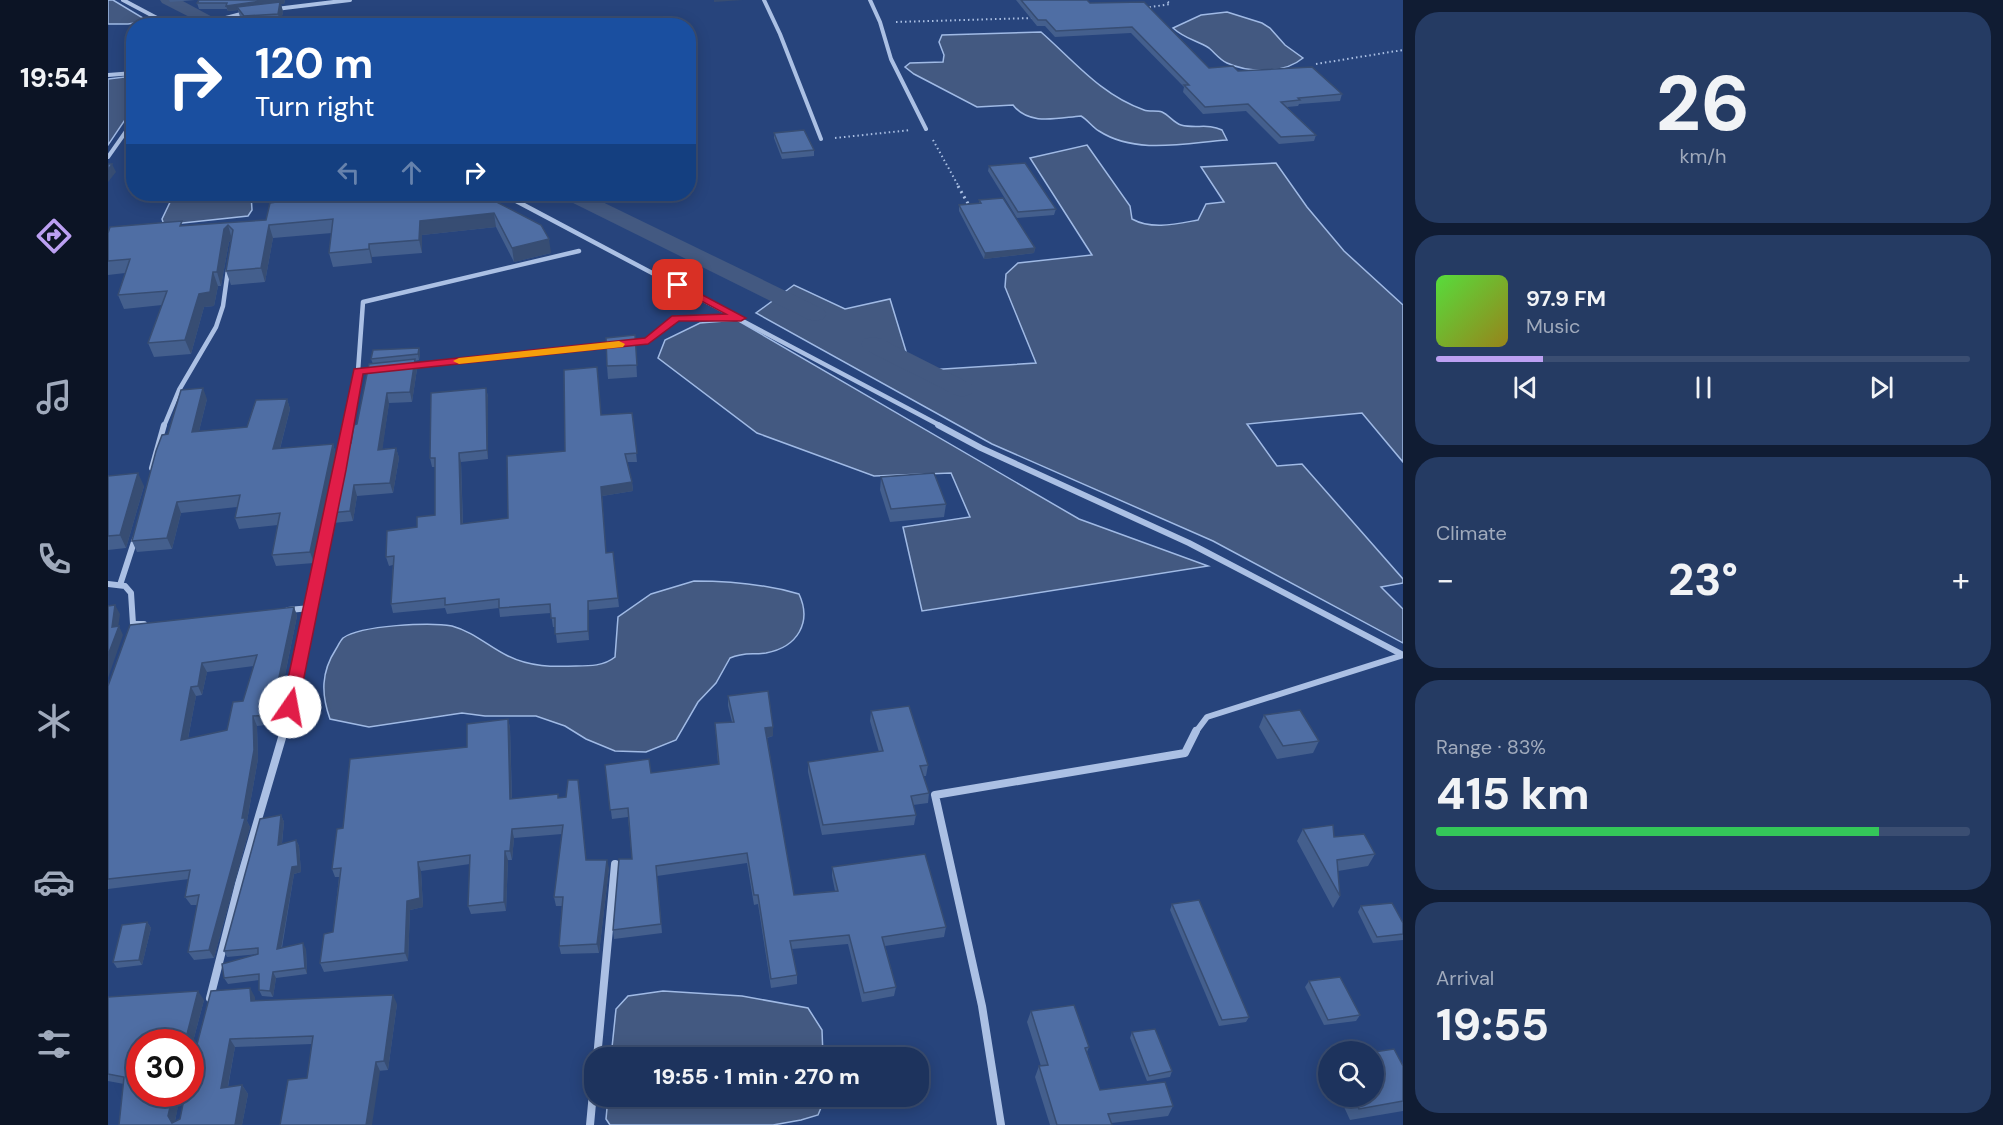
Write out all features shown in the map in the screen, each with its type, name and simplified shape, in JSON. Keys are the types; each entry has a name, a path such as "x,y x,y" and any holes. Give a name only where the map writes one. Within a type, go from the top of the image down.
{"street":[{"path":"123,0 157,18"},
{"path":"273,9 350,0"},
{"path":"764,0 781,33 803,93 806,110 821,139"},
{"path":"870,0 880,22 891,59 926,129"},
{"path":"220,18 252,12"},
{"path":"108,75 126,74"},
{"path":"108,157 126,131"},
{"path":"516,201 741,318 981,448 1189,543 1403,655"},
{"path":"342,459 358,371 363,302 579,251"},
{"path":"150,479 161,433 179,390 216,327 223,306 230,263"},
{"path":"404,366 648,341 676,318 741,318"},
{"path":"358,371 381,369"},
{"path":"207,1011 239,884 286,725 333,503"},
{"path":"120,585 136,534"},
{"path":"108,584 126,586 131,593 130,633"},
{"path":"276,611 312,608"},
{"path":"132,624 153,624"},
{"path":"1000,1125 982,1006 935,795 1185,753 1193,735 1207,717 1403,655"},
{"path":"598,1047 615,864"},
{"path":"590,1125 592,1107"}],"path":[{"path":"1143,9 1170,4 1166,0"},
{"path":"880,22 1037,17"},
{"path":"1316,64 1403,50"},
{"path":"821,139 926,129 974,214"}],"water":[{"path":"108,0 113,0 143,18 126,18 126,24 108,24"},
{"path":"1227,12 1262,23 1303,58 1286,67 1276,69 1245,69 1224,62 1209,48 1173,28 1201,15"},
{"path":"1041,32 1114,96 1144,110 1162,112 1181,125 1217,128 1222,130 1227,140 1162,146 1129,143 1099,131 1081,116 1044,119 1027,116 1013,105 977,107 905,67 910,63 943,62 944,55 939,42 942,35"},
{"path":"126,77 126,118 108,145 108,79"},
{"path":"1087,145 1130,206 1132,219 1156,225 1198,220 1206,204 1224,202 1201,167 1276,163 1307,207 1344,251 1403,305 1403,462 1362,413 1247,424 1277,466 1302,464 1403,579 1403,583 1381,587 1403,609 1403,643 1213,541 992,444 756,313 794,285 845,309 890,299 912,371 1036,363 1005,287 1006,274 1018,263 1092,255 1030,158"},
{"path":"171,201 251,201 252,210 248,216 164,225 162,219"},
{"path":"737,320 1079,519 1208,566 922,611 903,527 970,517 951,473 874,476 757,433 658,358 665,340 700,323"},
{"path":"694,581 747,584 799,594 803,604 803,623 794,639 777,650 730,658 716,683 698,702 676,740 646,752 615,751 586,739 565,726 536,716 485,716 462,713 369,727 330,719 324,692 327,666 343,638 352,634 380,627 429,624 452,626 508,656 525,662 550,666 597,665 615,657 618,617 651,594"},
{"path":"663,991 742,996 808,1008 822,1030 823,1047 612,1047 616,1009 628,996"},
{"path":"607,1107 821,1107 818,1115 773,1125 610,1125 606,1119"}],"building":[{"path":"199,0 268,0 226,6 227,3 197,3"},
{"path":"1021,0 1087,0 1090,3 1144,2 1209,68 1233,66 1238,71 1312,67 1342,94 1281,102 1316,135 1281,137 1248,104 1205,107 1184,85 1189,85 1132,27 1056,31 1046,20 1038,20"},
{"path":"280,2 278,14 244,16 237,7"},
{"path":"804,130 814,150 782,153 774,133"},
{"path":"1025,163 1056,209 1018,212 989,166"},
{"path":"1003,198 1035,248 985,253 959,205"},
{"path":"495,201 541,225 549,239 512,248 494,213 420,221 419,240 369,244 369,249 329,253 333,219 269,225 261,268 226,271 233,230 228,225 224,229 217,272 213,272 210,292 199,294 185,340 148,343 167,291 118,295 130,259 108,261 110,227 182,221 180,226 266,220 270,203"},
{"path":"635,335 637,365 607,366 606,338"},
{"path":"419,348 418,354 371,359 373,350"},
{"path":"415,359 410,392 387,393 378,450 396,448 390,483 354,485 350,511 330,513 344,443 351,443 369,364"},
{"path":"597,367 601,415 632,413 637,453 625,454 632,482 601,487 606,553 613,552 618,598 588,601 588,631 555,634 555,618 551,618 550,604 499,608 499,599 445,605 445,598 391,604 394,556 386,557 387,531 417,527 417,517 435,515 435,458 430,458 431,393 486,388 487,450 459,453 461,524 508,518 507,456 565,451 564,370"},
{"path":"203,388 192,432 247,427 256,400 287,399 273,449 333,444 310,552 272,555 280,513 235,518 240,495 177,502 167,538 132,541 156,451 162,435 168,434 181,390"},
{"path":"138,473 120,535 108,536 108,476"},
{"path":"934,473 946,504 891,509 881,477"},
{"path":"115,605 112,627 119,626 108,655 108,606"},
{"path":"294,607 271,715 253,716 254,750 242,818 245,818 209,950 188,952 199,895 185,897 190,870 108,879 108,686 130,625","holes":["257,655 243,701 233,702 227,730 181,740 191,687 198,686 202,663"]},
{"path":"768,691 773,727 765,728 794,895 838,891 832,867 925,854 946,927 882,937 896,987 864,993 849,935 790,941 797,975 771,979 758,895 754,895 747,853 656,866 661,924 613,930 619,859 632,859 628,808 610,810 605,765 649,759 651,773 719,764 715,723 734,722 728,696"},
{"path":"909,706 928,765 920,766 929,793 911,796 916,815 823,825 808,762 883,751 871,711"},
{"path":"1300,710 1319,741 1283,746 1264,715"},
{"path":"508,719 510,799 558,794 558,798 566,797 568,780 578,780 586,860 607,860 597,944 559,946 563,897 554,897 563,825 512,829 510,851 505,851 504,902 468,906 470,855 418,862 420,898 407,901 405,953 320,963 324,934 333,932 341,868 332,869 337,829 343,828 350,759 467,747 467,724"},
{"path":"281,815 278,845 296,840 298,866 292,867 277,949 303,943 305,968 273,972 270,991 259,990 259,974 224,978 222,964 258,954 258,948 224,951 260,819"},
{"path":"1333,825 1334,837 1364,834 1375,854 1337,860 1340,896 1303,829"},
{"path":"1199,900 1249,1017 1222,1020 1172,904"},
{"path":"1392,903 1403,923 1403,934 1377,937 1361,906"},
{"path":"147,922 139,960 113,962 122,925"},
{"path":"1340,977 1360,1015 1328,1020 1309,981"},
{"path":"250,988 251,1001 393,995 384,1061 376,1062 366,1125 280,1125 288,1080 307,1078 313,1036 230,1039 221,1088 242,1085 235,1125 119,1125 124,1077 108,1074 108,997 198,991 188,1029 126,1029 126,1107 170,1107 168,1116 172,1123 180,1119 182,1107 204,1107 204,1029 201,1029 211,991"},
{"path":"1074,1005 1089,1047 1085,1048 1100,1090 1165,1082 1173,1106 1108,1114 1112,1125 1057,1125 1039,1066 1048,1065 1031,1011"},
{"path":"1155,1029 1172,1071 1149,1076 1132,1032"},
{"path":"1394,1049 1403,1066 1403,1101 1384,1104 1384,1050"}],"waterway":[{"path":"168,0 205,18"},
{"path":"584,201 815,314"},
{"path":"873,344 962,389"}],"slow traffic":[{"path":"459,361 619,344"}],"route":[{"path":"290,707 340,470 358,371 648,341 676,318 741,318 678,285"}]}
